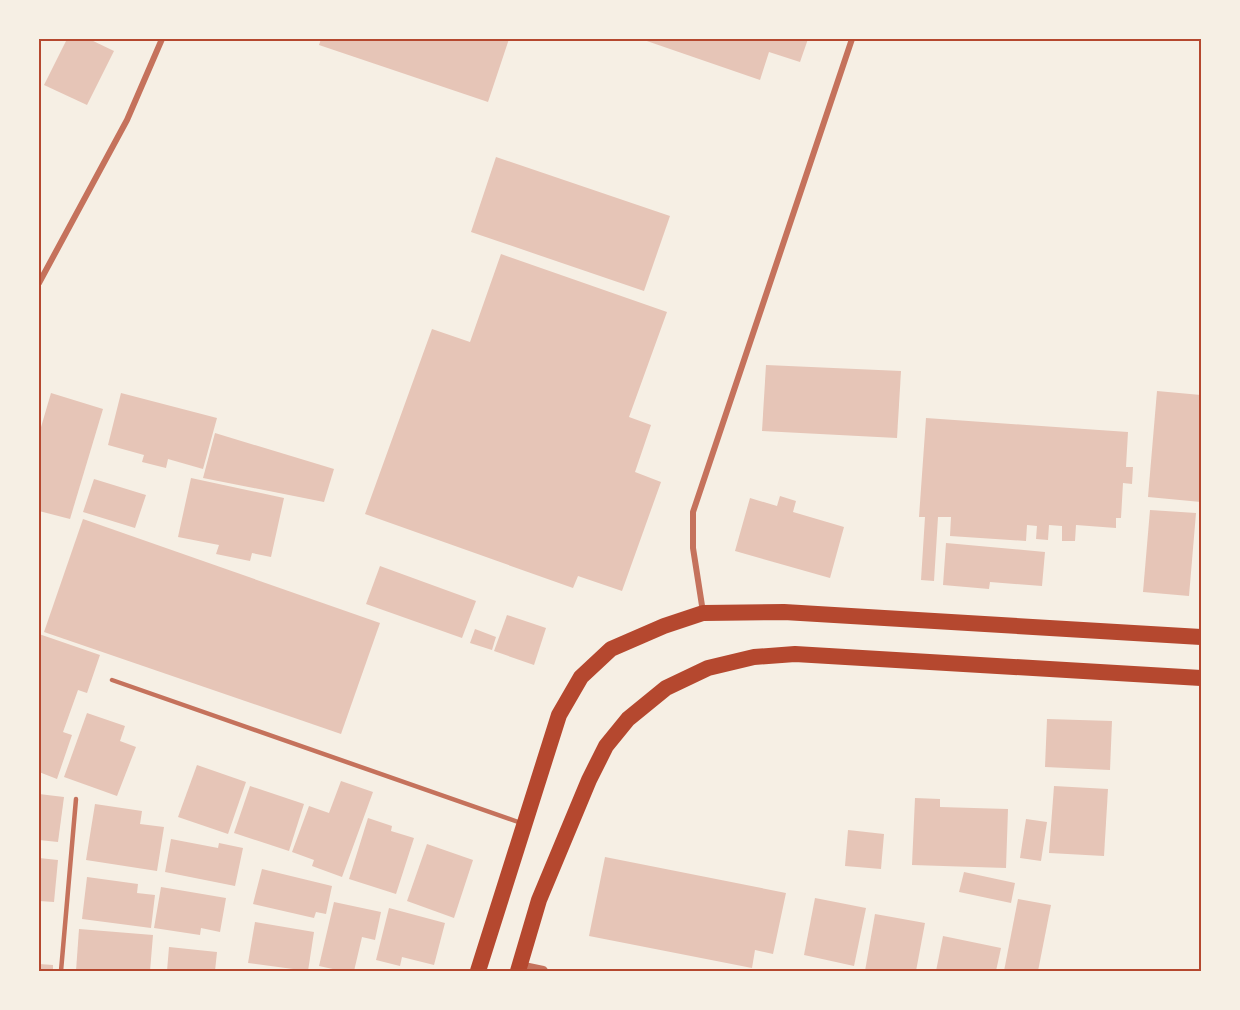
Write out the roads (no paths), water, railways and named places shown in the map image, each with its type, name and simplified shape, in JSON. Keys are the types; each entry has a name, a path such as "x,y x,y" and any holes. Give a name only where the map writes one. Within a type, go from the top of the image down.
{"highway":[{"path":"478,971 559,715 581,677 611,649 664,626 703,613 784,612 1201,638"},
{"path":"519,969 539,900 589,780 606,746 628,719 666,688 708,668 754,657 795,654 1201,678"}],"street":[{"path":"39,283 127,120 162,39"},
{"path":"703,613 693,548 693,512 852,39"},
{"path":"519,969 543,971"}],"lane":[{"path":"112,680 524,824"},
{"path":"61,971 76,799"}]}
